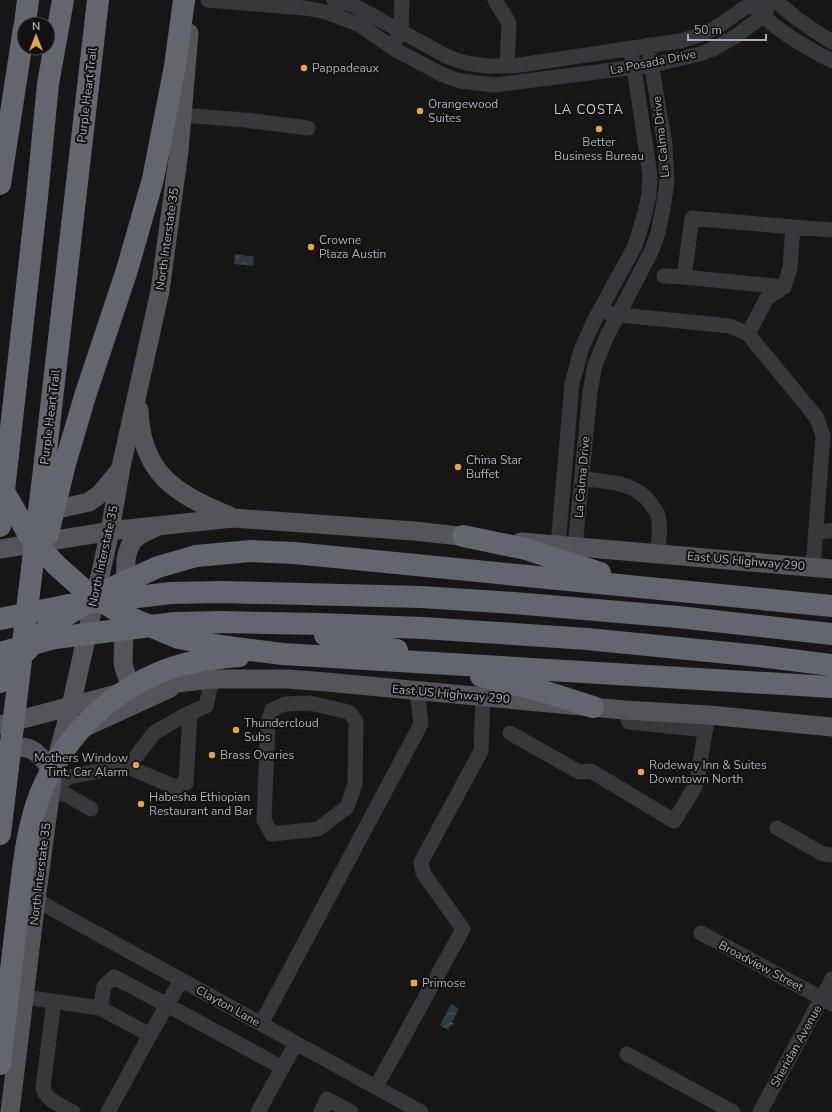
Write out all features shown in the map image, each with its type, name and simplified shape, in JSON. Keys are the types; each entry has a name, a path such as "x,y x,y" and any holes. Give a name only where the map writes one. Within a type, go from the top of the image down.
{"highway":[{"path":"26,16 28,0"},
{"path":"0,520 3,479 14,406 36,205 48,84 53,0"},
{"path":"48,84 63,0"},
{"name":"Purple Heart Trail","path":"0,834 98,0"},
{"path":"25,627 65,464 85,396 127,270 153,179 175,66 184,0"},
{"path":"0,184 20,56"},
{"path":"3,479 29,535 56,565 83,589 123,615 179,638 220,646 283,654 832,686"},
{"path":"463,536 526,549 760,626"},
{"path":"0,682 9,669 51,625 108,590 158,567 196,556 251,550 746,596 832,606"},
{"path":"0,619 69,604 171,593 221,592 358,595 498,602 590,609 832,634"},
{"path":"0,653 55,638 175,623 222,622 422,628 528,635 603,641 832,665"},
{"path":"222,622 312,632 388,647 475,674 546,692 593,707"},
{"path":"0,1064 16,998 22,877 28,841 35,808 52,768 79,730 103,707 122,692 156,674 199,661 230,657 283,654"}],"main road":[{"name":"North Interstate 35","path":"10,1112 16,998 36,900 52,782 71,706 108,539 160,291 178,158 192,0"},
{"path":"138,393 142,435 148,456 158,471 171,485 188,497 233,518"},
{"path":"0,520 89,502 100,494 122,467"},
{"name":"East US Highway 290","path":"0,549 108,539 159,525 233,518 399,530 657,554 832,568"},
{"path":"143,687 132,683 125,674 123,663 126,559 128,548 137,536 159,525"},
{"name":"East US Highway 290","path":"0,725 143,687 212,679 273,679 624,710 707,722 832,727"},
{"path":"52,782 66,745 80,729 182,682"},
{"path":"0,750 22,746 33,751 44,758 52,782"}],"street":[{"name":"La Posada Drive","path":"208,0 305,8 326,12 360,25 391,47 443,75 467,82 494,85 634,68 688,57 713,49 736,36 763,16 772,0"},
{"name":"La Posada Drive","path":"334,0 353,6 448,57 466,63 487,66 507,66 680,41 700,35 719,26 755,1"},
{"path":"391,47 401,31 402,0"},
{"path":"495,0 510,23 507,66"},
{"path":"776,0 805,25 832,42"},
{"path":"755,1 763,16 797,41 832,61"},
{"name":"La Calma Drive","path":"567,546 582,479 588,407 595,365 618,315 651,252 658,233 664,202 666,182 665,152 648,45"},
{"name":"La Calma Drive","path":"567,546 570,407 572,384 581,350 599,311 635,246 649,194 650,175 630,48"},
{"path":"584,55 585,74"},
{"path":"182,115 245,120 308,128"},
{"path":"684,277 692,218 832,230"},
{"path":"748,334 767,298 784,287 790,268 793,227"},
{"path":"664,276 784,287"},
{"path":"599,311 618,315 730,326 748,334 817,418 823,436 813,566"},
{"path":"570,407 588,407"},
{"path":"582,479 620,484 632,488 646,497 657,513 660,528 657,554"},
{"path":"816,532 832,530"},
{"path":"128,767 154,733 206,706 212,679"},
{"path":"310,703 315,682"},
{"path":"261,1024 422,724 416,691"},
{"path":"376,1087 463,929 422,873 421,862 481,751 483,697"},
{"path":"310,703 349,712 356,721 355,784 347,807 318,829 272,834 264,820 268,722 272,710 285,704 310,703"},
{"path":"52,782 68,777 114,768 128,767 176,787 186,783 190,713"},
{"path":"510,733 579,772 591,771 674,821 696,784 707,722"},
{"path":"52,782 67,795 91,809"},
{"path":"777,828 824,854 832,855"},
{"name":"Clayton Lane","path":"36,900 421,1112"},
{"name":"Broadview Street","path":"701,933 827,1001"},
{"path":"100,1008 104,986 114,978 283,1068"},
{"name":"Sheridan Avenue","path":"760,1112 827,1001 832,979"},
{"path":"108,1112 181,980"},
{"path":"16,998 54,1001 100,1008 150,1035"},
{"path":"54,1001 43,1093 46,1097 73,1112"},
{"path":"258,1112 296,1044"},
{"path":"627,1054 733,1112"},
{"path":"321,1112 328,1099 352,1112"}],"water":[{"path":"235,254 254,257 253,266 234,264"},
{"path":"451,1004 459,1009 452,1022 454,1024 450,1026 448,1030 440,1025"}],"place":[{"name":"Pappadeaux","path":"304,68"},
{"name":"Orangewood Suites","path":"420,111"},
{"name":"Better Business Bureau","path":"599,129"},
{"name":"Crowne Plaza Austin","path":"311,247"},
{"name":"China Star Buffet","path":"458,467"},
{"name":"Thundercloud Subs","path":"236,730"},
{"name":"Brass Ovaries","path":"212,755"},
{"name":"Mothers Window Tint, Car Alarm","path":"136,765"},
{"name":"Rodeway Inn & Suites Downtown North","path":"641,772"},
{"name":"Habesha Ethiopian Restaurant and Bar","path":"141,804"},
{"name":"Primose","path":"414,983"}],"district":[{"name":"LA COSTA","path":"589,109"}]}
